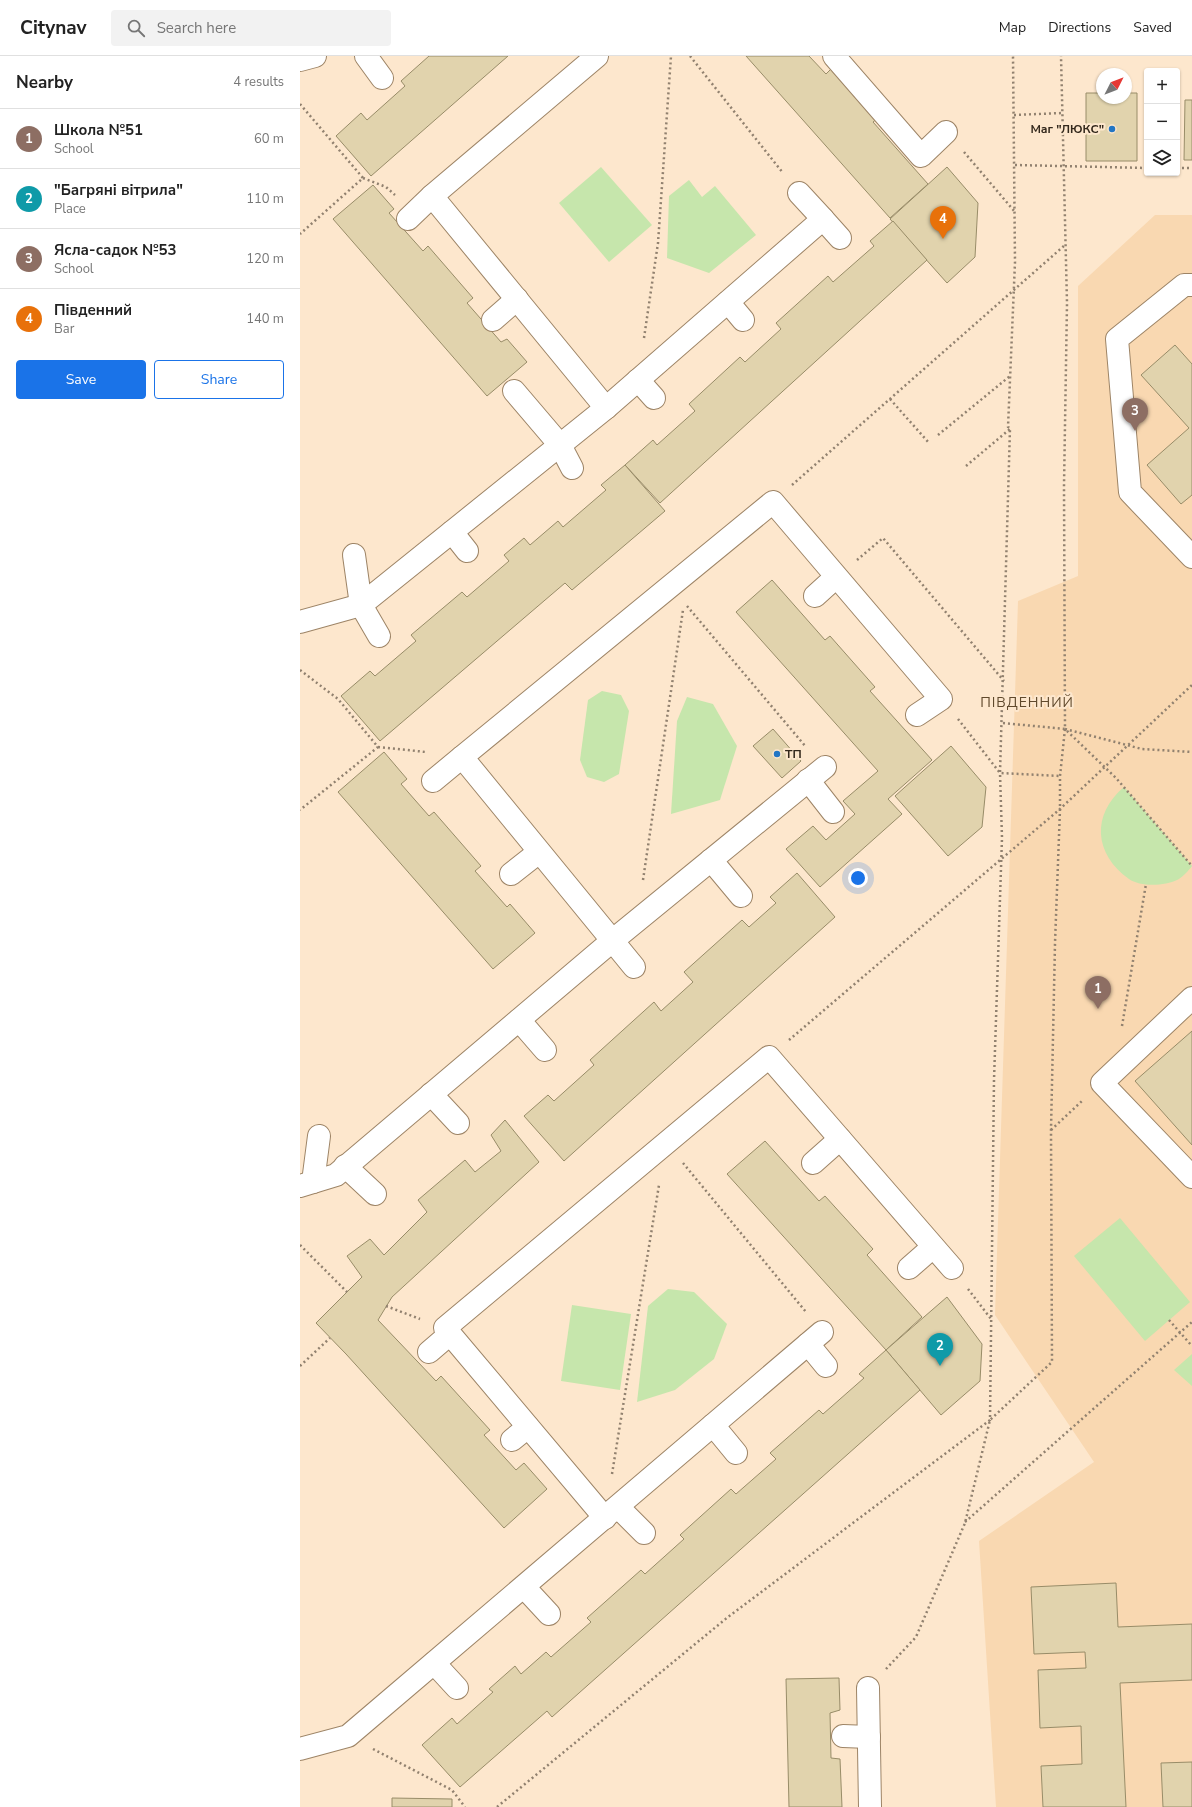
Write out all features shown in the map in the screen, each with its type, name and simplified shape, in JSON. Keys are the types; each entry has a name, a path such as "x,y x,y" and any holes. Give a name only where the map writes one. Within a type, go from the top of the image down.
{"lane":[{"path":"300,60 315,56"},
{"path":"366,56 382,78"},
{"path":"411,216 432,196 597,56"},
{"path":"834,56 921,156 946,132"},
{"path":"799,193 840,238"},
{"path":"432,196 606,408"},
{"path":"300,622 361,605 606,408 823,220"},
{"path":"1192,285 1184,285 1117,339 1130,492 1192,557"},
{"path":"493,320 517,299"},
{"path":"728,302 743,320"},
{"path":"638,380 654,398"},
{"path":"514,391 560,445 572,468"},
{"path":"433,781 773,502 941,699 917,715"},
{"path":"452,532 468,551"},
{"path":"354,555 361,605 379,636"},
{"path":"815,596 836,577"},
{"path":"462,757 634,967"},
{"path":"307,1184 336,1175 612,941 824,767"},
{"path":"808,780 833,812"},
{"path":"511,874 539,852"},
{"path":"711,860 741,896"},
{"path":"1192,998 1108,1077 1192,1177"},
{"path":"519,1020 545,1050"},
{"path":"429,1352 447,1331 666,1143 769,1057 952,1268"},
{"path":"431,1094 458,1123"},
{"path":"307,1184 319,1136"},
{"path":"813,1163 840,1139"},
{"path":"345,1166 375,1194"},
{"path":"909,1268 933,1247"},
{"path":"447,1331 520,1434 612,1513 644,1533"},
{"path":"300,1749 348,1736 612,1513 815,1338 826,1366"},
{"path":"713,1425 736,1454"},
{"path":"524,1587 549,1614"},
{"path":"434,1663 457,1688"},
{"path":"868,1688 870,1807"},
{"path":"843,1736 869,1737"}],"path":[{"path":"638,380 658,242 671,56"},
{"path":"690,56 799,193"},
{"path":"868,1688 916,1637 965,1522 990,1420 994,1080 1000,860 1002,838 1000,773 1003,723 1010,428 1008,427 1014,289 1015,165 1013,56"},
{"path":"497,1807 728,1617 990,1420 1052,1362 1051,1130 1054,943 1060,776 1065,729 1064,486 1067,303 1061,56"},
{"path":"300,104 363,178 386,187 411,216"},
{"path":"1014,115 1062,113"},
{"path":"946,132 1015,212"},
{"path":"1015,165 1144,168"},
{"path":"1180,168 1192,168"},
{"path":"300,234 363,178"},
{"path":"773,502 1065,245"},
{"path":"938,436 1010,376"},
{"path":"890,399 929,443"},
{"path":"966,466 1010,428"},
{"path":"836,577 883,538 1004,681"},
{"path":"637,921 684,603 824,767"},
{"path":"300,670 338,699 378,746 462,757"},
{"path":"769,1057 1060,809 1192,685"},
{"path":"941,699 1000,773 1060,776"},
{"path":"1003,723 1065,729 1142,749 1192,752"},
{"path":"1065,729 1105,767 1192,866"},
{"path":"300,810 378,746"},
{"path":"1051,1130 1108,1077 1146,884"},
{"path":"666,1143 815,1338"},
{"path":"612,1479 666,1143"},
{"path":"300,1245 347,1292"},
{"path":"952,1268 991,1320"},
{"path":"386,1306 447,1331"},
{"path":"1169,1320 1192,1346"},
{"path":"965,1522 1192,1322"},
{"path":"300,1366 330,1338"},
{"path":"348,1736 452,1790 465,1807"}],"shaded area":[{"path":"1155,215 1192,215 1192,1807 996,1807 979,1541 1094,1462 995,1315 1018,601 1078,576 1078,286"}],"green space":[{"path":"601,167 652,225 609,262 559,203"},
{"path":"689,180 702,197 715,186 756,235 709,273 667,258 669,196"},
{"path":"602,691 621,695 629,711 619,774 604,782 587,777 580,760 588,700"},
{"path":"687,697 713,704 737,746 720,800 671,814 677,721"},
{"path":"1124,787 1192,866 1179,879 1166,884 1153,885 1134,882 1117,869 1109,858 1103,846 1101,834 1102,822 1106,810 1113,798"},
{"path":"1120,1218 1190,1302 1145,1341 1074,1256"},
{"path":"668,1289 694,1292 727,1324 714,1359 675,1390 637,1402 648,1306"},
{"path":"572,1305 631,1314 620,1390 561,1381"},
{"path":"1192,1354 1192,1386 1174,1370"}],"building":[{"path":"429,56 508,56 371,176 336,136 361,113 367,120 405,86 401,81"},
{"path":"746,56 809,56 826,74 833,67 878,118 873,122 928,184 890,218"},
{"name":"Маг \"ЛЮКС\"","path":"1086,93 1096,93 1096,104 1132,104 1132,93 1137,93 1137,161 1086,161"},
{"path":"1185,100 1192,100 1192,160 1184,160"},
{"path":"947,167 978,203 975,257 947,283 890,219"},
{"path":"373,185 394,209 389,213 423,251 428,246 473,298 467,303 501,342 507,339 527,362 487,396 333,219"},
{"path":"893,221 927,260 660,503 625,465 653,440 657,445 695,411 689,404 740,357 745,362 781,329 776,323 828,276 833,282 874,246 870,241"},
{"path":"1175,345 1192,364 1192,495 1181,504 1147,465 1189,428 1141,375"},
{"path":"625,465 665,511 572,590 565,583 380,741 341,696 370,671 375,676 416,641 411,635 462,592 467,597 509,561 504,555 524,538 530,545 558,521 563,527 606,490 601,485"},
{"path":"772,580 825,640 830,636 875,687 870,691 932,760 888,799 902,814 820,887 786,849 813,826 826,840 855,814 843,801 878,771 736,612"},
{"name":"ТП","path":"773,729 801,761 782,778 753,746"},
{"path":"951,746 986,787 982,827 948,856 895,796"},
{"path":"384,752 407,779 401,784 429,816 434,812 481,866 475,871 507,907 510,904 535,933 493,969 338,792"},
{"path":"797,873 835,917 564,1161 524,1116 548,1095 554,1101 594,1065 590,1060 654,1002 661,1011 693,982 684,972 742,920 749,927 776,903 770,897"},
{"path":"1192,1031 1192,1145 1135,1081"},
{"path":"505,1120 539,1162 392,1297 378,1320 436,1381 441,1376 490,1430 484,1435 516,1470 524,1463 547,1489 504,1528 316,1323 362,1277 347,1256 370,1239 384,1255 427,1212 418,1200 465,1160 475,1172 501,1151 491,1135"},
{"path":"765,1141 819,1201 825,1196 873,1249 867,1255 922,1317 886,1350 727,1174"},
{"path":"947,1297 982,1344 980,1381 941,1415 886,1350"},
{"path":"886,1350 920,1390 552,1717 547,1711 460,1787 422,1745 452,1718 457,1724 493,1692 489,1689 515,1666 521,1674 546,1652 551,1657 591,1622 587,1618 641,1570 645,1574 684,1539 680,1535 731,1489 736,1494 776,1459 770,1453 819,1410 823,1414 864,1378 859,1374"},
{"path":"1116,1583 1118,1627 1192,1624 1192,1680 1120,1683 1126,1807 1043,1807 1041,1766 1082,1764 1081,1726 1040,1728 1038,1670 1086,1668 1085,1652 1034,1654 1031,1587"},
{"path":"839,1678 840,1710 830,1713 831,1758 840,1759 842,1807 789,1807 786,1679"},
{"path":"1192,1762 1192,1807 1163,1807 1161,1763"},
{"path":"392,1798 452,1799 452,1807 392,1807"}],"place":[{"name":"Маг \"ЛЮКС\"","path":"1112,129"},
{"name":"Південний","path":"943,239"},
{"name":"Ясла-садок №53","path":"1135,431"},
{"name":"ТП","path":"777,754"},
{"name":"Школа №51","path":"1098,1009"},
{"name":"\"Багряні вітрила\"","path":"940,1366"}],"district":[{"name":"ПІВДЕННИЙ","path":"1027,702"}]}
